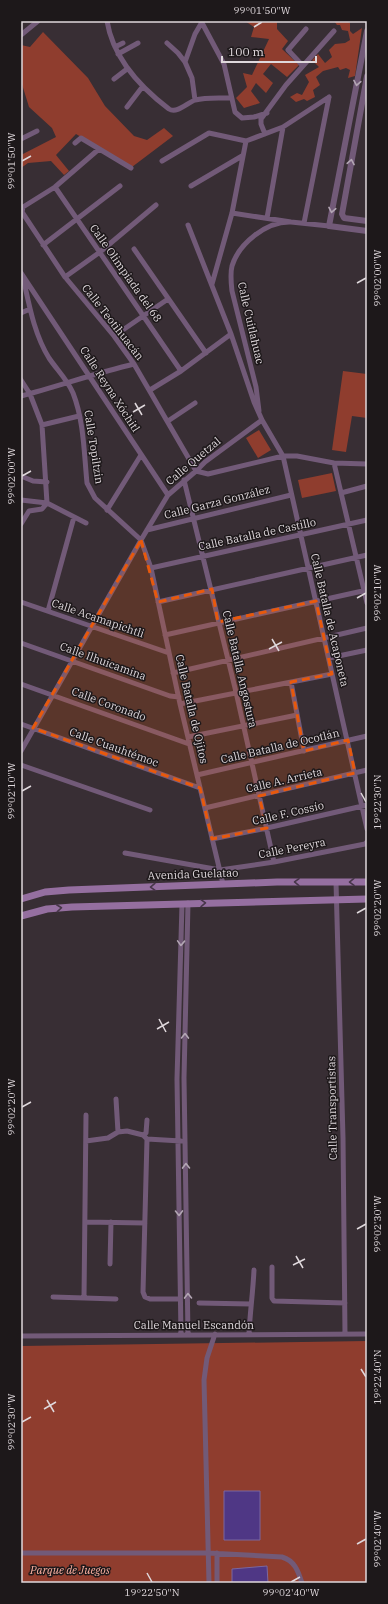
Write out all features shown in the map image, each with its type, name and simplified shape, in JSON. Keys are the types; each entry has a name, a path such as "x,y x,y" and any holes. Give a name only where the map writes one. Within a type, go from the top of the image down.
{"main road":[{"name":"Avenida Guelatao","path":"21,899 45,892 69,890 277,882 367,882"},
{"path":"21,916 47,910 72,907 367,899"}],"street":[{"path":"21,35 38,21"},
{"path":"107,21 115,47 127,69 143,86 172,111 175,111 195,100 207,98 230,98"},
{"path":"185,62 201,22"},
{"path":"201,22 224,64 230,98 235,112 242,118 254,117 267,113"},
{"path":"303,66 288,50 306,29"},
{"path":"264,134 261,122 286,85 334,31"},
{"path":"329,226 367,31"},
{"path":"115,47 123,43"},
{"path":"118,54 138,43"},
{"path":"167,43 185,62 192,78 195,100"},
{"path":"114,79 127,69"},
{"path":"367,76 342,214 344,218 367,221"},
{"path":"127,106 143,86"},
{"path":"162,161 209,133 246,141 283,127 329,97 304,223"},
{"path":"268,218 283,127"},
{"path":"21,139 37,131"},
{"path":"75,143 81,138 131,168"},
{"path":"212,284 232,213 246,141"},
{"path":"21,210 22,207 55,187 99,149"},
{"path":"191,186 242,156"},
{"path":"43,245 120,186"},
{"name":"Calle Olimpiada del 68","path":"55,187 181,371"},
{"path":"65,277 100,252 156,205"},
{"name":"Calle Teotihuacán","path":"21,210 65,277 114,336 134,364 196,471"},
{"path":"232,213 367,231"},
{"name":"Calle Cuitlahuac","path":"259,414 256,387 235,307 230,275 235,259 248,241 274,224 279,222 291,222"},
{"path":"188,224 231,334 254,402 262,420"},
{"path":"134,249 206,353"},
{"name":"Calle Topiltzin","path":"22,275 30,309 42,343 49,358 68,383 77,405 85,449 87,483 95,498 141,540"},
{"name":"Calle Reyna Xóchitl","path":"22,275 168,495"},
{"path":"114,336 168,299"},
{"path":"21,313 30,309"},
{"path":"150,390 181,371 231,334"},
{"path":"21,396 68,383 89,375 134,364"},
{"path":"21,380 30,394 42,425 47,482 47,503 42,509 29,511 21,524"},
{"path":"168,421 195,403"},
{"path":"42,425 79,416"},
{"name":"Calle Batalla de Acaponeta","path":"262,420 283,456 355,773 365,805 367,829"},
{"name":"Calle Quetzal","path":"21,751 168,495 205,462 262,420"},
{"path":"107,510 141,455"},
{"path":"196,471 208,474 283,456 297,456 334,463 367,464"},
{"path":"334,463 356,558 366,590 367,603"},
{"path":"21,476 33,481 47,482"},
{"name":"Calle Batalla Angostura","path":"184,480 212,589 218,622 236,692 274,862"},
{"path":"342,493 367,486"},
{"name":"Calle Garza González","path":"147,530 194,517 291,494"},
{"path":"21,500 47,503 86,523"},
{"path":"48,611 74,517"},
{"name":"Calle Batalla de Castillo","path":"151,568 367,520"},
{"name":"Calle Batalla de Ojitos","path":"141,540 151,568 180,704 223,884"},
{"path":"158,602 367,555"},
{"path":"165,635 366,590"},
{"name":"Calle Acamapichtli","path":"21,602 169,653"},
{"path":"173,673 228,659 367,628"},
{"name":"Calle Ilhuicamina","path":"21,643 170,696 179,697"},
{"path":"329,658 367,650"},
{"path":"180,704 332,674"},
{"path":"291,682 304,751"},
{"name":"Calle Coronado","path":"21,684 190,744"},
{"path":"188,737 297,715"},
{"name":"Calle Cuauhtémoc","path":"21,724 200,788"},
{"name":"Calle Batalla de Ocotlán","path":"197,775 367,736"},
{"path":"21,765 150,810"},
{"name":"Calle A. Arrieta","path":"205,808 367,770"},
{"name":"Calle F. Cossío","path":"212,839 365,805"},
{"name":"Calle Pereyra","path":"125,853 220,870 274,862 365,844 367,842"},
{"name":"Calle Transportistas","path":"336,882 343,1130 345,1334"},
{"path":"185,904 184,1078 188,1335"},
{"path":"180,1335 180,1231 177,1078 185,904"},
{"path":"177,1078 184,1078"},
{"path":"116,1099 118,1132"},
{"path":"178,1112 185,1112"},
{"path":"84,1298 86,1115"},
{"path":"147,1120 145,1137 144,1294 150,1299 180,1299"},
{"path":"86,1141 108,1138 118,1132 127,1131 145,1137 186,1142"},
{"path":"85,1222 145,1223"},
{"path":"110,1264 111,1222"},
{"path":"180,1231 187,1231"},
{"path":"272,1267 272,1298 274,1301 345,1303"},
{"path":"249,1334 251,1304 253,1299 254,1270"},
{"path":"53,1297 116,1299"},
{"path":"199,1302 251,1304"},
{"path":"209,1583 204,1380 207,1358 215,1334"},
{"name":"Calle Manuel Escandón","path":"21,1336 367,1334"},
{"path":"21,1553 217,1553 282,1557 289,1559 294,1564 302,1583"},
{"path":"217,1553 217,1583"}],"highlighted area":[{"path":"141,540 158,602 212,589 218,622 316,601 332,674 291,682 304,751 348,740 355,773 259,796 267,828 212,839 200,788 33,728"}],"green space":[{"path":"245,21 277,21 277,29 288,41 282,49 299,65 287,77 271,64 263,74 273,83 266,93 256,83 251,91 260,103 244,108 236,98 247,87 243,73 252,75 269,39 251,37 254,27"},
{"path":"334,21 346,21 350,23 350,31 353,34 362,28 355,76 348,78 350,70 346,68 340,70 338,67 323,71 316,77 320,85 313,90 315,97 307,101 304,99 296,102 290,97 297,93 302,95 309,82 305,75 319,67 312,60 318,54 325,63 332,57 329,50 335,44 345,43 350,40 348,31 342,30 340,25 337,25"},
{"path":"43,32 88,78 105,106 134,136 147,140 164,128 173,136 132,167 76,134 56,155 69,171 64,175 51,161 28,163 21,168 21,155 56,137 52,128 29,107 21,81 21,45 30,47"},
{"path":"343,371 367,374 367,418 352,416 346,452 332,450"},
{"path":"259,430 271,450 258,458 246,438"},
{"path":"332,473 336,491 302,498 298,480"},
{"name":"Parque de Juegos","path":"367,1341 367,1583 21,1583 21,1346"}],"shaded area":[{"path":"224,1491 260,1491 260,1540 224,1540"},
{"path":"267,1566 268,1583 232,1583 232,1569"}]}
